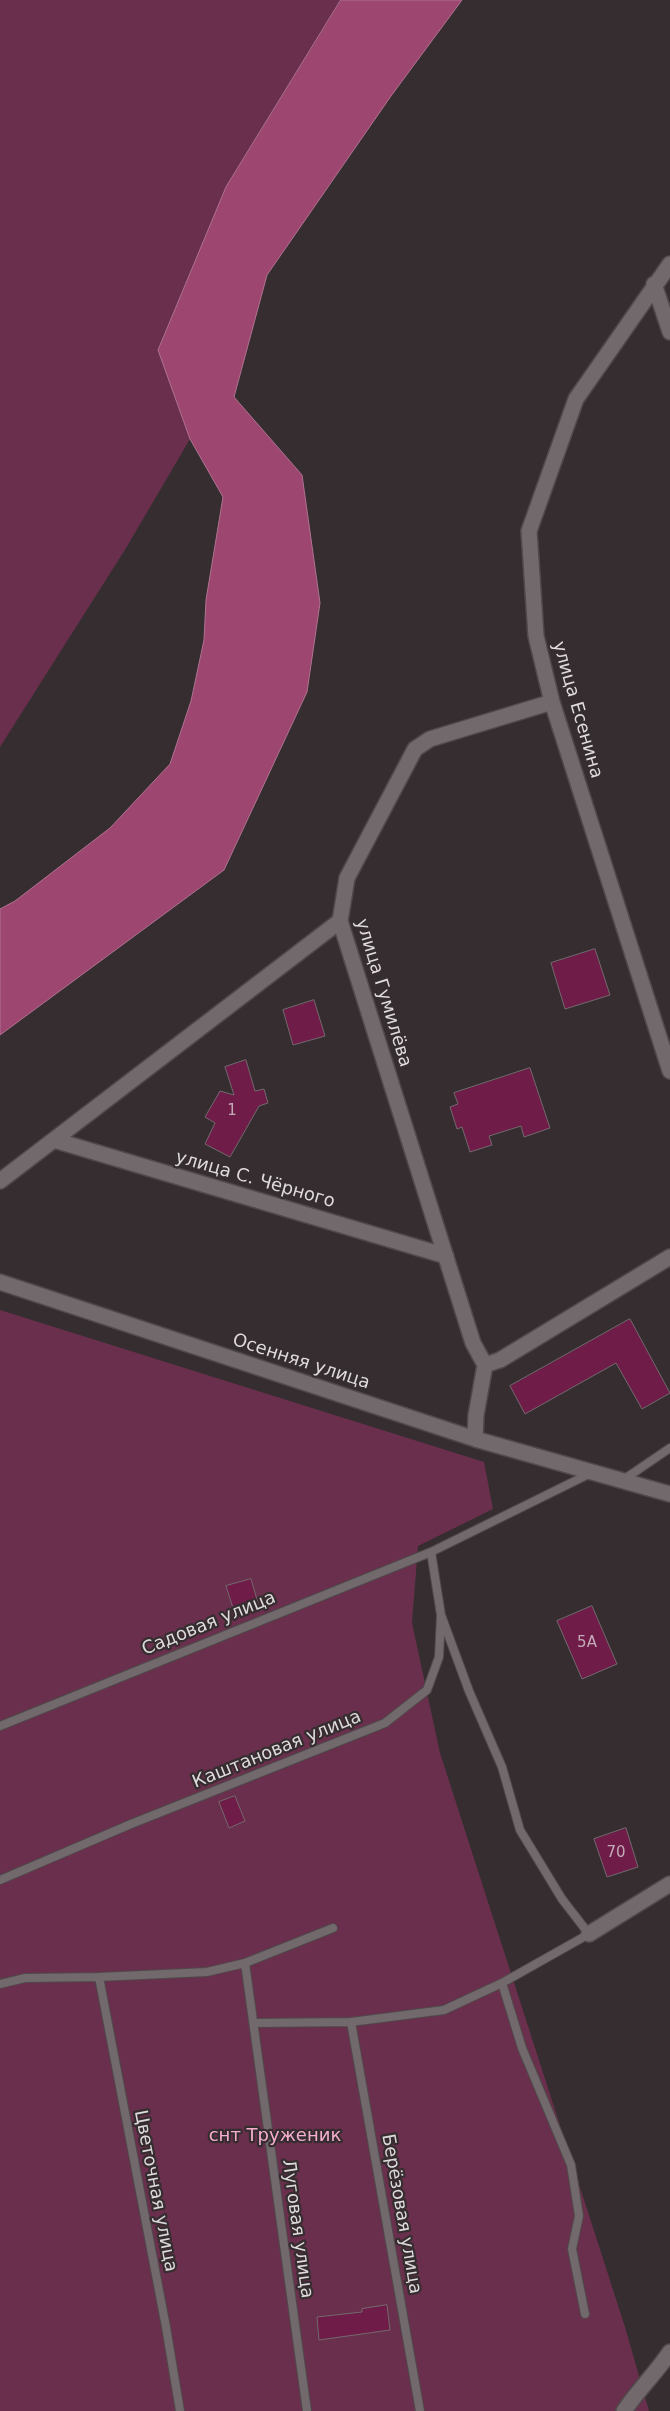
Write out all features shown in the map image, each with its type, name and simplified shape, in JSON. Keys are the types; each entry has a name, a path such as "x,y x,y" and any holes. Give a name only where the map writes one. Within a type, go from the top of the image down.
{"street":[{"name":"улица Есенина","path":"670,264 654,284 576,399 528,531 536,636 552,702 670,1071"},
{"path":"654,284 670,332"},
{"name":"улица Гумилёва","path":"485,1365 473,1343 340,921 347,878 415,749 430,739 552,702"},
{"path":"0,1181 340,921"},
{"name":"улица С. Чёрного","path":"54,1140 446,1256"},
{"path":"475,1439 476,1415 485,1365 500,1360 670,1257"},
{"name":"Осенняя улица","path":"0,1282 475,1439 670,1494"},
{"path":"589,1934 670,1884"},
{"path":"624,2411 636,2394 660,2368 670,2352"}],"lane":[{"path":"622,1481 670,1448"},
{"path":"431,1552 592,1473"},
{"name":"Каштановая улица","path":"0,1880 131,1824 385,1723 427,1690 439,1657 441,1615 431,1552"},
{"name":"Садовая улица","path":"0,1726 431,1552"},
{"path":"254,2023 351,2022 444,2010 502,1983 589,1934 562,1899 520,1830 502,1768 469,1691 441,1615"},
{"path":"0,1984 25,1978 207,1972 245,1963 333,1928"},
{"name":"Луговая улица","path":"245,1963 307,2411"},
{"name":"Цветочная улица","path":"98,1977 166,2327 180,2411"},
{"path":"502,1983 522,2048 571,2165 579,2216 572,2249 585,2314"},
{"name":"Берёзовая улица","path":"351,2022 420,2411"}],"green space":[{"path":"0,0 341,0 226,187 158,349 190,439 126,548 0,747"},
{"name":"снт Труженик","path":"0,1310 484,1462 493,1509 418,1546 412,1623 440,1753 625,2327 649,2411 0,2411"}],"shaded area":[{"path":"341,0 462,0 391,96 267,275 234,397 302,475 320,603 307,692 224,870 0,1035 0,909 15,901 110,828 170,764 191,701 204,640 206,600 223,497 190,439 158,350 226,187"}],"building":[{"path":"595,949 610,995 565,1009 551,963"},
{"path":"314,1000 325,1036 293,1045 283,1010"},
{"path":"246,1060 255,1091 264,1089 268,1103 259,1106 230,1157 205,1144 215,1123 205,1117 220,1091 234,1095 225,1067"},
{"path":"530,1068 550,1128 524,1137 521,1126 489,1136 492,1145 470,1152 462,1127 457,1129 450,1107 458,1104 454,1093"},
{"path":"630,1319 670,1393 642,1409 616,1363 525,1414 510,1386"},
{"path":"251,1579 258,1603 234,1611 226,1586"},
{"path":"592,1606 617,1664 582,1679 557,1621"},
{"path":"235,1796 245,1821 229,1828 219,1802"},
{"path":"626,1828 638,1867 607,1877 594,1839"},
{"path":"387,2305 390,2330 319,2340 317,2317 362,2312 362,2309"}]}
